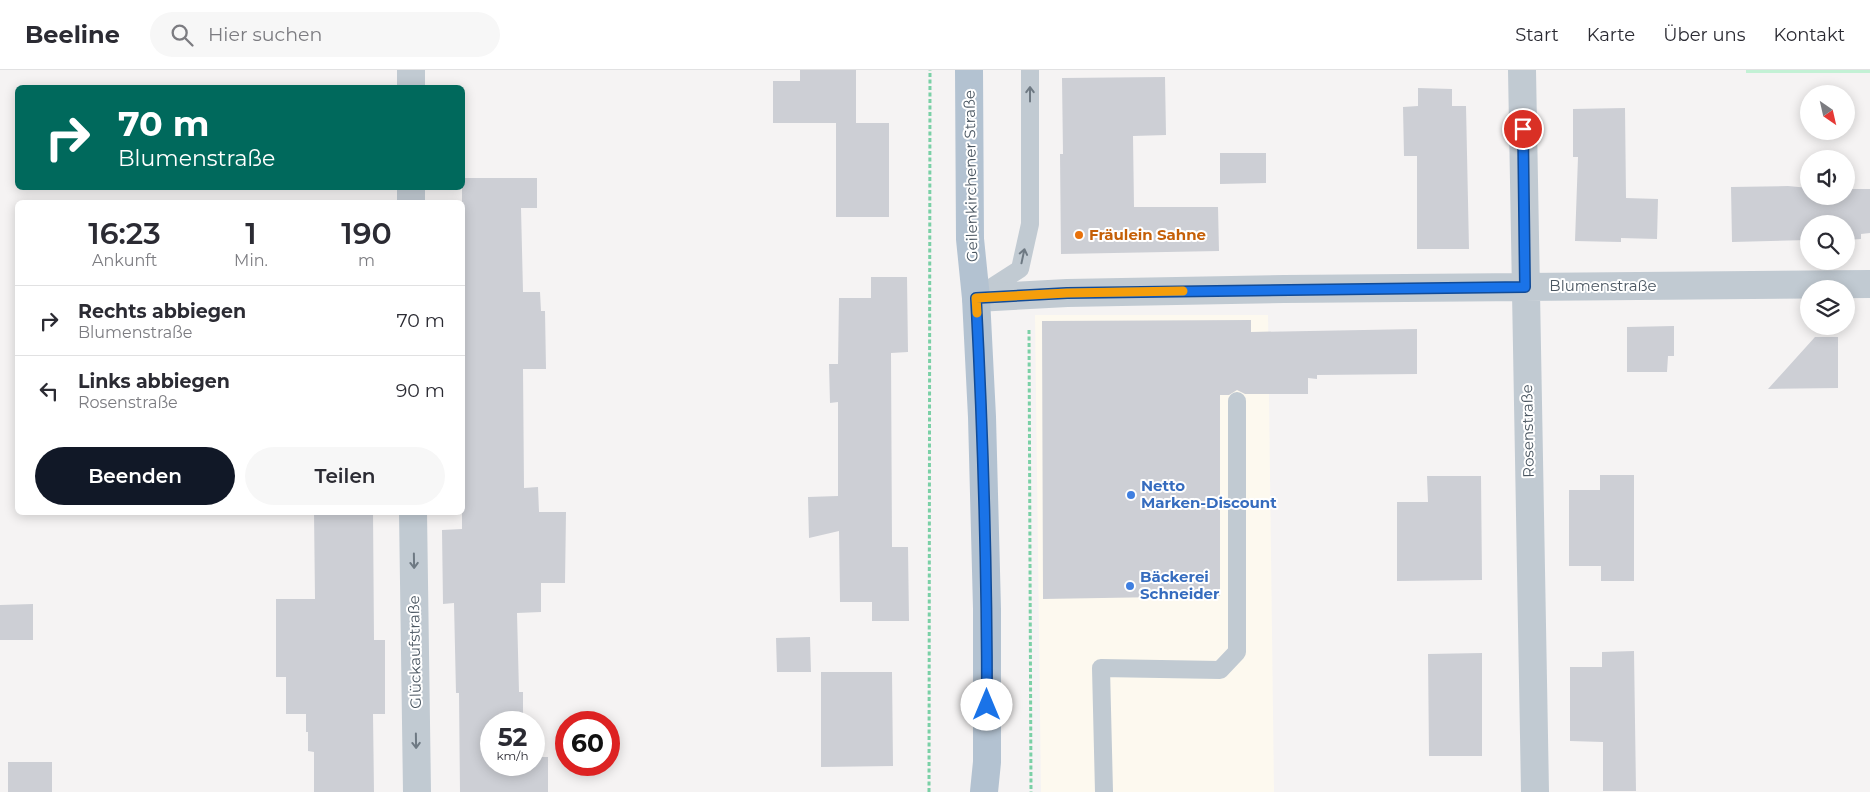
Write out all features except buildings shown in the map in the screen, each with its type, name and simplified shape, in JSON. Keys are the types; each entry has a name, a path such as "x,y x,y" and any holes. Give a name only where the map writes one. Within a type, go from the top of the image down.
{"main road":[{"name":"Geilenkirchener Straße","path":"969,70 970,239 976,298 982,417 987,609 987,762 984,792"}],"street":[{"path":"411,70 411,85"},
{"name":"Rosenstraße","path":"1522,70 1535,792"},
{"name":"Blumenstraße","path":"976,298 1031,295 1525,287 1870,284"},
{"name":"Glückaufstraße","path":"413,515 416,792"}],"lane":[{"path":"976,298 1020,270 1030,224 1030,70"},
{"path":"1104,792 1101,668 1220,670 1237,652 1237,401"}],"path":[{"path":"929,792 930,70"},
{"path":"1031,295 1028,349 1031,792"}],"shaded area":[{"path":"1035,315 1268,315 1274,792 1041,792"}],"green space":[{"path":"1746,70 1870,70 1870,73 1746,73"}],"slow traffic":[{"path":"977,313 976,298 1067,293 1183,291"}],"place":[{"name":"Fräulein Sahne","path":"1079,235"},
{"name":"Netto Marken-Discount","path":"1131,495"},
{"name":"Bäckerei Schneider","path":"1130,586"}],"route":[{"path":"987,705 987,609 982,417 976,298 1067,293 1525,287 1523,129"}]}
